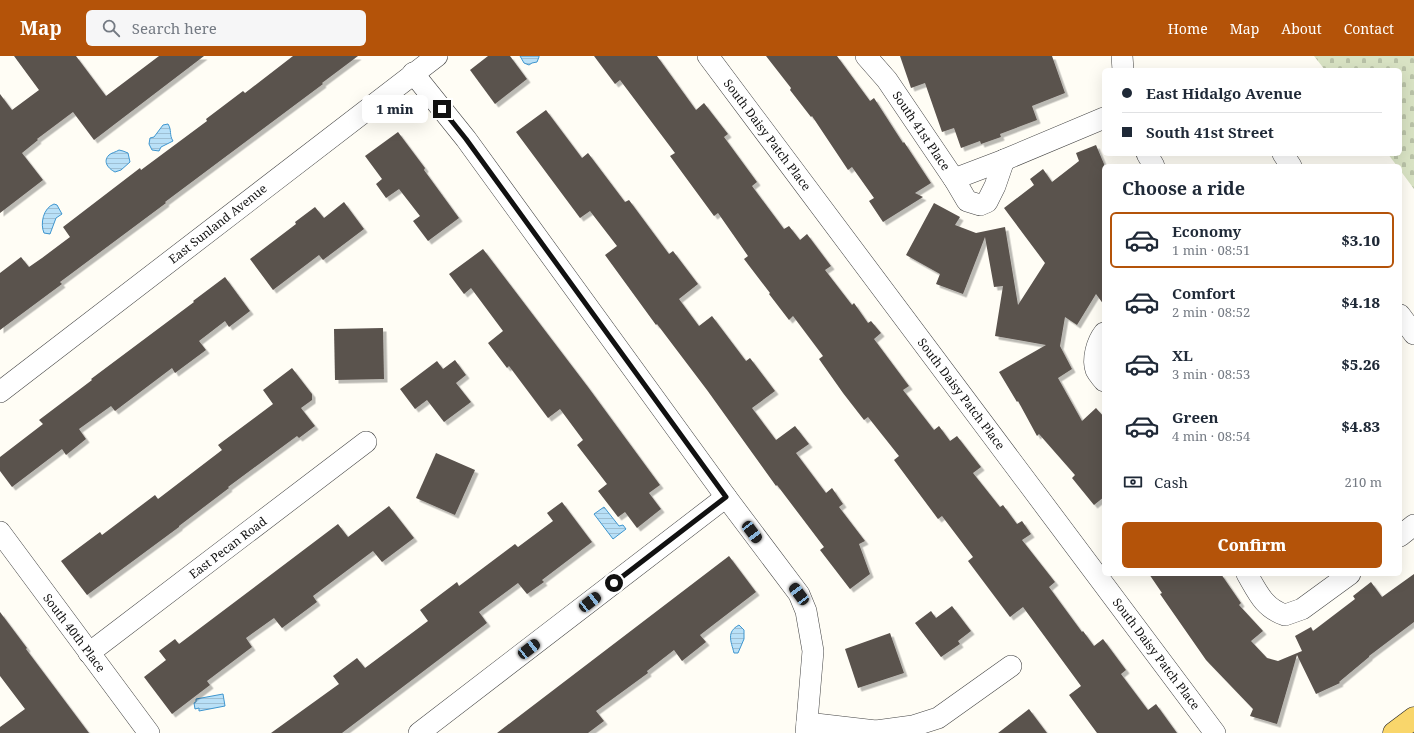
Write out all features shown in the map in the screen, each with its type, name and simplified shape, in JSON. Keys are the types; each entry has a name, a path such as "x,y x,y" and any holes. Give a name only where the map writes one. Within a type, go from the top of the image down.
{"main road":[{"path":"1394,733 1414,718"}],"street":[{"name":"East Sunland Avenue","path":"0,392 437,56"},
{"name":"South Daisy Patch Place","path":"708,56 1215,733"},
{"name":"South 41st Place","path":"866,56 887,80 954,179 967,201 980,205 987,202 995,186 1004,160"},
{"path":"1122,56 1123,68"},
{"path":"413,73 466,139 726,497 799,594 806,611 813,651 806,728 876,731 913,726 938,718 1011,666"},
{"path":"954,179 1004,160 1102,119"},
{"path":"1402,318 1414,334"},
{"path":"1101,339 1095,360 1096,369 1102,378"},
{"name":"East Pecan Road","path":"89,653 366,442"},
{"path":"420,733 726,497"},
{"path":"1402,534 1414,525"},
{"name":"South 40th Place","path":"0,532 149,733"},
{"path":"1248,576 1269,608 1285,615 1302,610 1347,576"}],"green space":[{"path":"1314,56 1414,56 1414,189 1402,173 1402,164 1396,164 1390,156 1402,156 1402,68 1323,68"}],"water":[{"path":"520,56 539,57 537,62 529,65 524,63"},
{"path":"168,124 173,141 161,147 159,151 152,150 149,144 150,138 154,137 163,125"},
{"path":"119,150 128,153 130,162 121,170 115,172 107,165 106,160 110,154"},
{"path":"54,204 57,205 62,214 56,218 50,234 44,233 42,225 43,217 47,209"},
{"path":"604,507 619,526 623,525 626,529 613,539 594,514"},
{"path":"739,625 744,630 744,639 738,653 734,653 730,637 732,631"},
{"path":"223,694 225,706 199,711 199,708 195,709 194,703 196,702 196,699"}],"building":[{"path":"14,56 76,56 106,96 159,56 204,56 94,140 73,112 37,139 38,140 22,153 43,180 0,213 0,94 12,110 39,90"},
{"path":"293,56 358,56 60,282 62,284 0,330 0,273 21,257 29,267 42,258 70,237 63,227 140,168 141,170 207,121 206,119 243,91 245,93"},
{"path":"488,56 510,56 527,79 495,104 470,70"},
{"path":"594,56 657,56 696,110 704,103 728,134 724,137 757,182 752,186 784,229 789,226 800,240 807,234 831,266 825,270 852,305 854,303 868,323 871,321 881,333 874,339 909,386 903,390 934,430 939,426 950,441 957,436 981,467 973,473 1000,507 1003,505 1017,524 1022,521 1031,534 1022,540 1055,582 1049,587 1082,632 1083,631 1094,646 1103,639 1126,670 1121,674 1148,710 1156,704 1177,733 1097,733 1069,695 1081,686 1023,607 1010,617 968,561 973,557 942,516 938,519 894,460 899,456 868,417 864,420 843,393 819,359 823,356 793,316 789,320 769,294 770,293 744,259 748,256 718,213 714,216 670,156 675,153 620,80 615,84"},
{"path":"766,56 837,56 870,101 874,98 931,183 915,193 923,197 883,222 869,201 874,198 852,167 848,170 812,116 811,117 790,90 791,88"},
{"path":"900,56 1052,56 1065,93 1032,106 1037,120 1000,134 1001,137 981,144 980,141 961,148 954,128 942,132 925,83 911,88"},
{"path":"546,110 582,158 588,153 625,202 629,200 669,254 673,251 698,284 679,299 699,326 712,316 746,361 750,358 775,391 752,408 776,440 795,426 809,444 796,453 826,493 832,488 843,504 839,507 865,541 859,544 870,574 850,589 820,550 824,547 777,485 776,486 707,390 657,324 656,325 605,255 617,246 590,211 580,218 516,132"},
{"path":"398,132 459,218 428,241 413,221 420,216 399,189 386,198 376,184 382,179 365,156"},
{"path":"1096,145 1104,164 1102,164 1102,302 1096,294 1077,325 1065,317 1060,346 1072,369 1058,378 1082,421 1096,408 1102,415 1102,499 1094,505 1072,478 1075,475 1039,434 1037,436 1018,401 1017,402 999,372 1046,345 995,336 1003,286 994,287 985,237 963,294 936,284 940,274 906,255 934,203 960,217 955,225 976,233 1005,227 1018,305 1045,263 1004,208 1034,185 1030,179 1043,169 1052,182 1079,161 1076,153"},
{"path":"344,202 364,229 323,260 319,255 273,290 250,259 296,224 295,222 315,207 324,218"},
{"path":"483,249 660,485 649,493 661,509 637,528 625,512 618,517 598,491 607,484 577,445 583,440 560,409 548,418 509,366 507,368 488,343 503,331 471,288 464,294 449,274"},
{"path":"225,277 250,311 229,327 225,321 199,341 206,350 175,373 172,368 115,411 111,406 79,429 86,439 66,455 62,449 12,487 0,471 0,457 43,424 39,420"},
{"path":"383,328 384,379 335,380 334,329"},
{"path":"455,360 466,375 456,383 471,402 444,422 427,400 415,409 400,389 437,361 443,369"},
{"path":"292,368 312,394 312,400 301,408 315,426 299,438 297,436 228,487 229,488 179,527 87,595 61,561 100,532 102,535 155,495 158,499 222,450 218,445 273,404 263,390"},
{"path":"436,453 475,470 455,515 416,498"},
{"path":"562,502 592,542 542,580 544,582 527,594 518,583 479,612 487,623 342,733 271,733 339,684 333,676 357,658 365,668 428,621 420,610 457,582 459,586 515,544 518,547 553,521 547,513"},
{"path":"389,506 414,538 382,562 373,551 313,596 317,602 282,628 274,618 246,638 252,647 207,681 210,685 172,714 144,677 166,660 159,651 175,639 179,644 338,524 348,537"},
{"path":"729,556 756,592 700,635 706,642 682,661 674,650 647,671 648,673 596,711 604,721 588,733 497,733"},
{"path":"1414,574 1414,622 1369,656 1339,682 1340,683 1316,694 1297,655 1277,724 1250,716 1253,709 1206,660 1160,594 1162,593 1150,576 1222,576 1241,603 1239,605 1263,631 1251,641 1267,658 1278,661 1302,651 1295,636 1311,627 1313,631 1355,599 1353,596 1371,582 1382,597"},
{"path":"952,606 971,631 958,641 960,644 941,657 915,623 931,611 936,618"},
{"path":"0,612 89,733 0,733 0,727 25,709 0,676"},
{"path":"890,633 904,673 858,688 845,649"},
{"path":"1029,709 1047,733 998,733"}],"route":[{"path":"442,109 466,139 726,497 614,583"}]}
